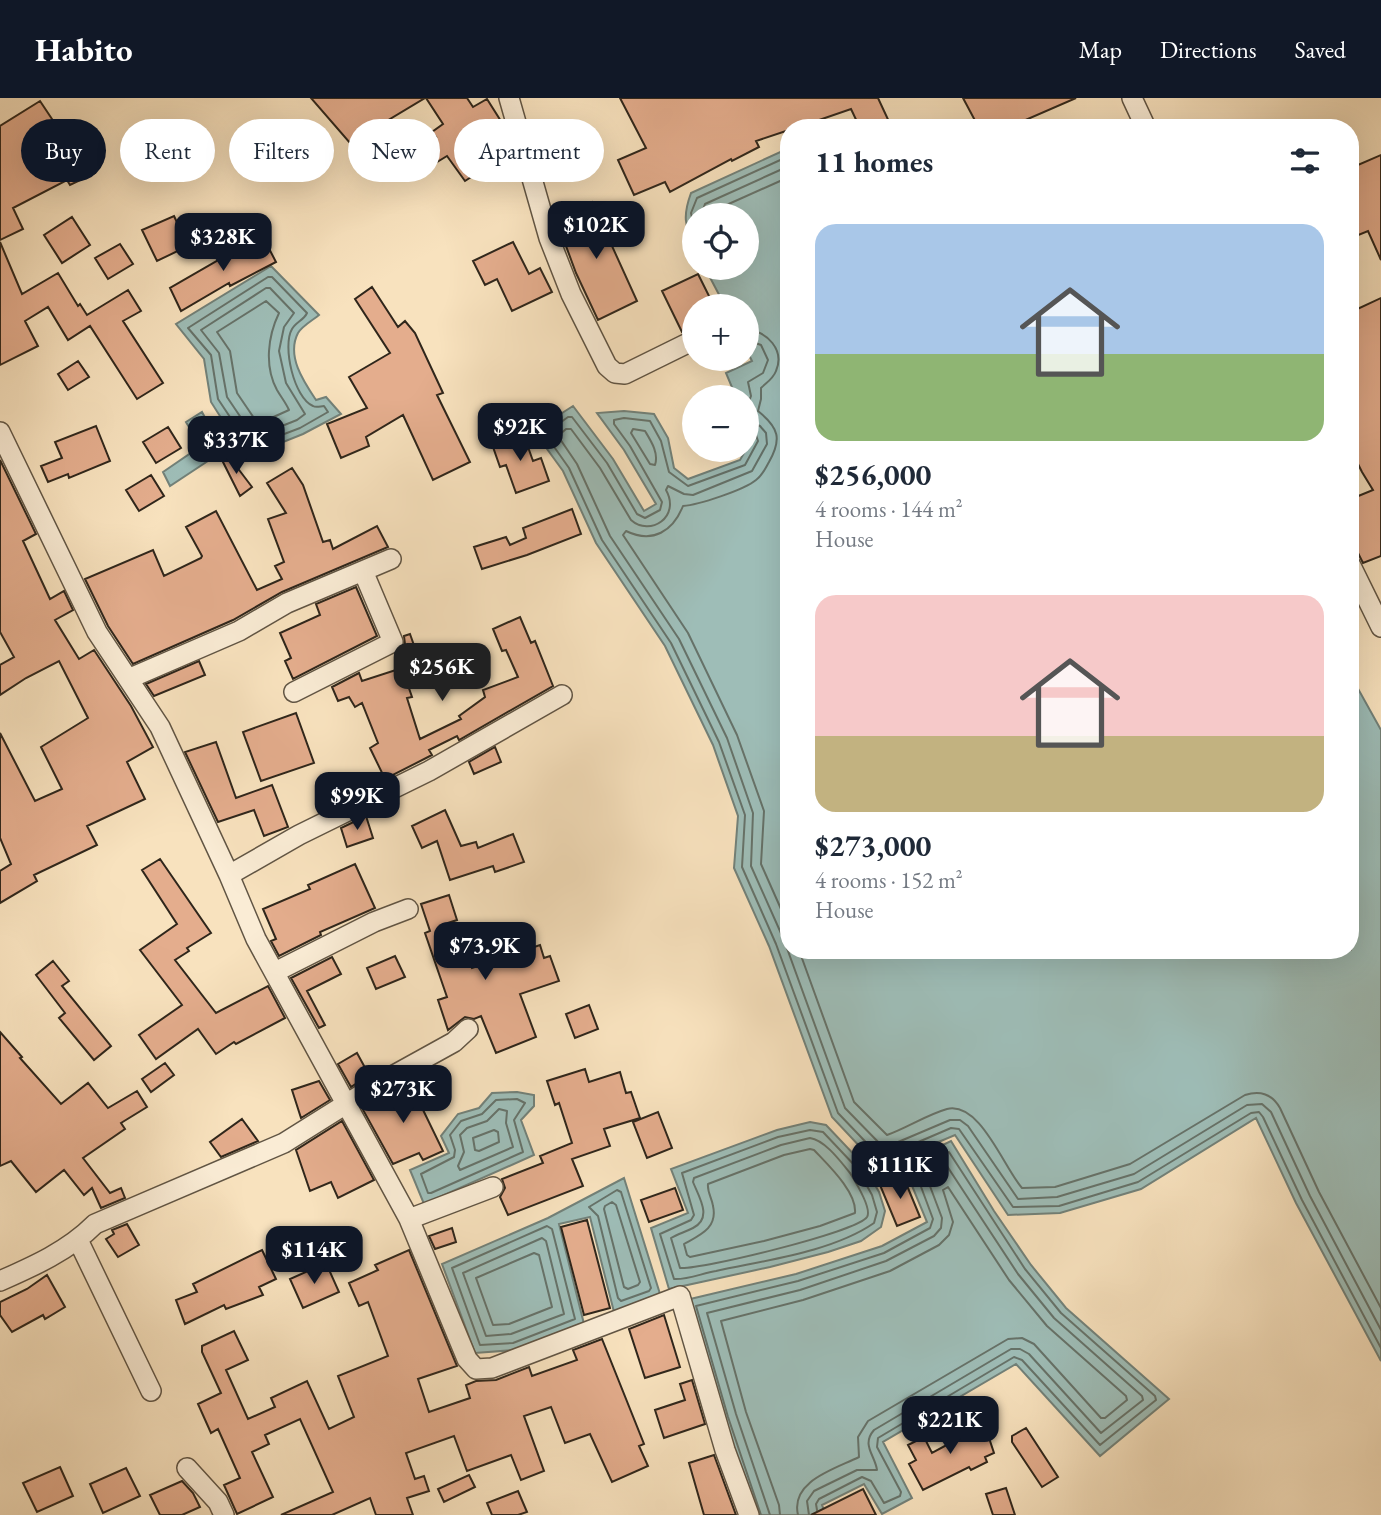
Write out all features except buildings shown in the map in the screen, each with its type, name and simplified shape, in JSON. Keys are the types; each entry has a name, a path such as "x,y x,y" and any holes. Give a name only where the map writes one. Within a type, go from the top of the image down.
{"street":[{"path":"509,98 549,238 571,294 607,366 615,373 625,374 682,346"},
{"path":"1132,98 1142,119"},
{"path":"0,432 97,632 160,727 257,939 408,1219 467,1359 476,1369 492,1368 680,1296 725,1450 749,1515"},
{"path":"128,679 239,631 287,603 391,559"},
{"path":"294,692 393,642 363,571"},
{"path":"1359,582 1381,627"},
{"path":"229,875 299,835 429,771 562,695"},
{"path":"275,972 384,918 408,909"},
{"path":"0,1281 78,1240 95,1224 284,1143 454,1042 468,1029"},
{"path":"408,1219 494,1187"},
{"path":"78,1240 152,1391"},
{"path":"187,1468 218,1502 223,1515"}],"water":[{"path":"780,152 780,959 1359,959 1359,690 1381,730 1381,1361 1296,1203 1256,1118 1141,1189 1060,1213 1008,1215 955,1135 879,1167 832,1117 769,946 734,868 738,816 713,745 665,646 596,543 563,471 534,431 573,406 613,459 644,511 656,504 624,450 597,413 624,411 654,414 668,438 674,468 688,479 735,462 759,462 759,385 731,385 726,373 759,371 759,294 719,294 711,280 759,280 759,203 688,203 691,193"},
{"path":"271,266 319,315 298,333 295,360 316,400 326,397 341,414 303,434 246,457 211,402 204,359 176,324"},
{"path":"202,412 223,451 170,486 163,472 195,450 198,442 186,422"},
{"path":"517,1092 534,1095 534,1106 521,1120 534,1155 424,1204 410,1170 449,1153 441,1136 458,1114 479,1108 492,1093"},
{"path":"810,1122 826,1125 863,1164 879,1192 885,1211 881,1227 861,1241 828,1252 669,1289 651,1228 688,1213 671,1169 777,1130"},
{"path":"951,1141 1031,1265 1066,1308 1169,1399 1100,1456 1016,1364 883,1442 912,1498 882,1514 864,1484 822,1505 826,1515 755,1515 686,1300 796,1274 882,1246 927,1222 903,1164"},
{"path":"624,1178 660,1294 614,1312 590,1217 559,1224 584,1324 515,1350 475,1353 442,1264 548,1218"}]}
